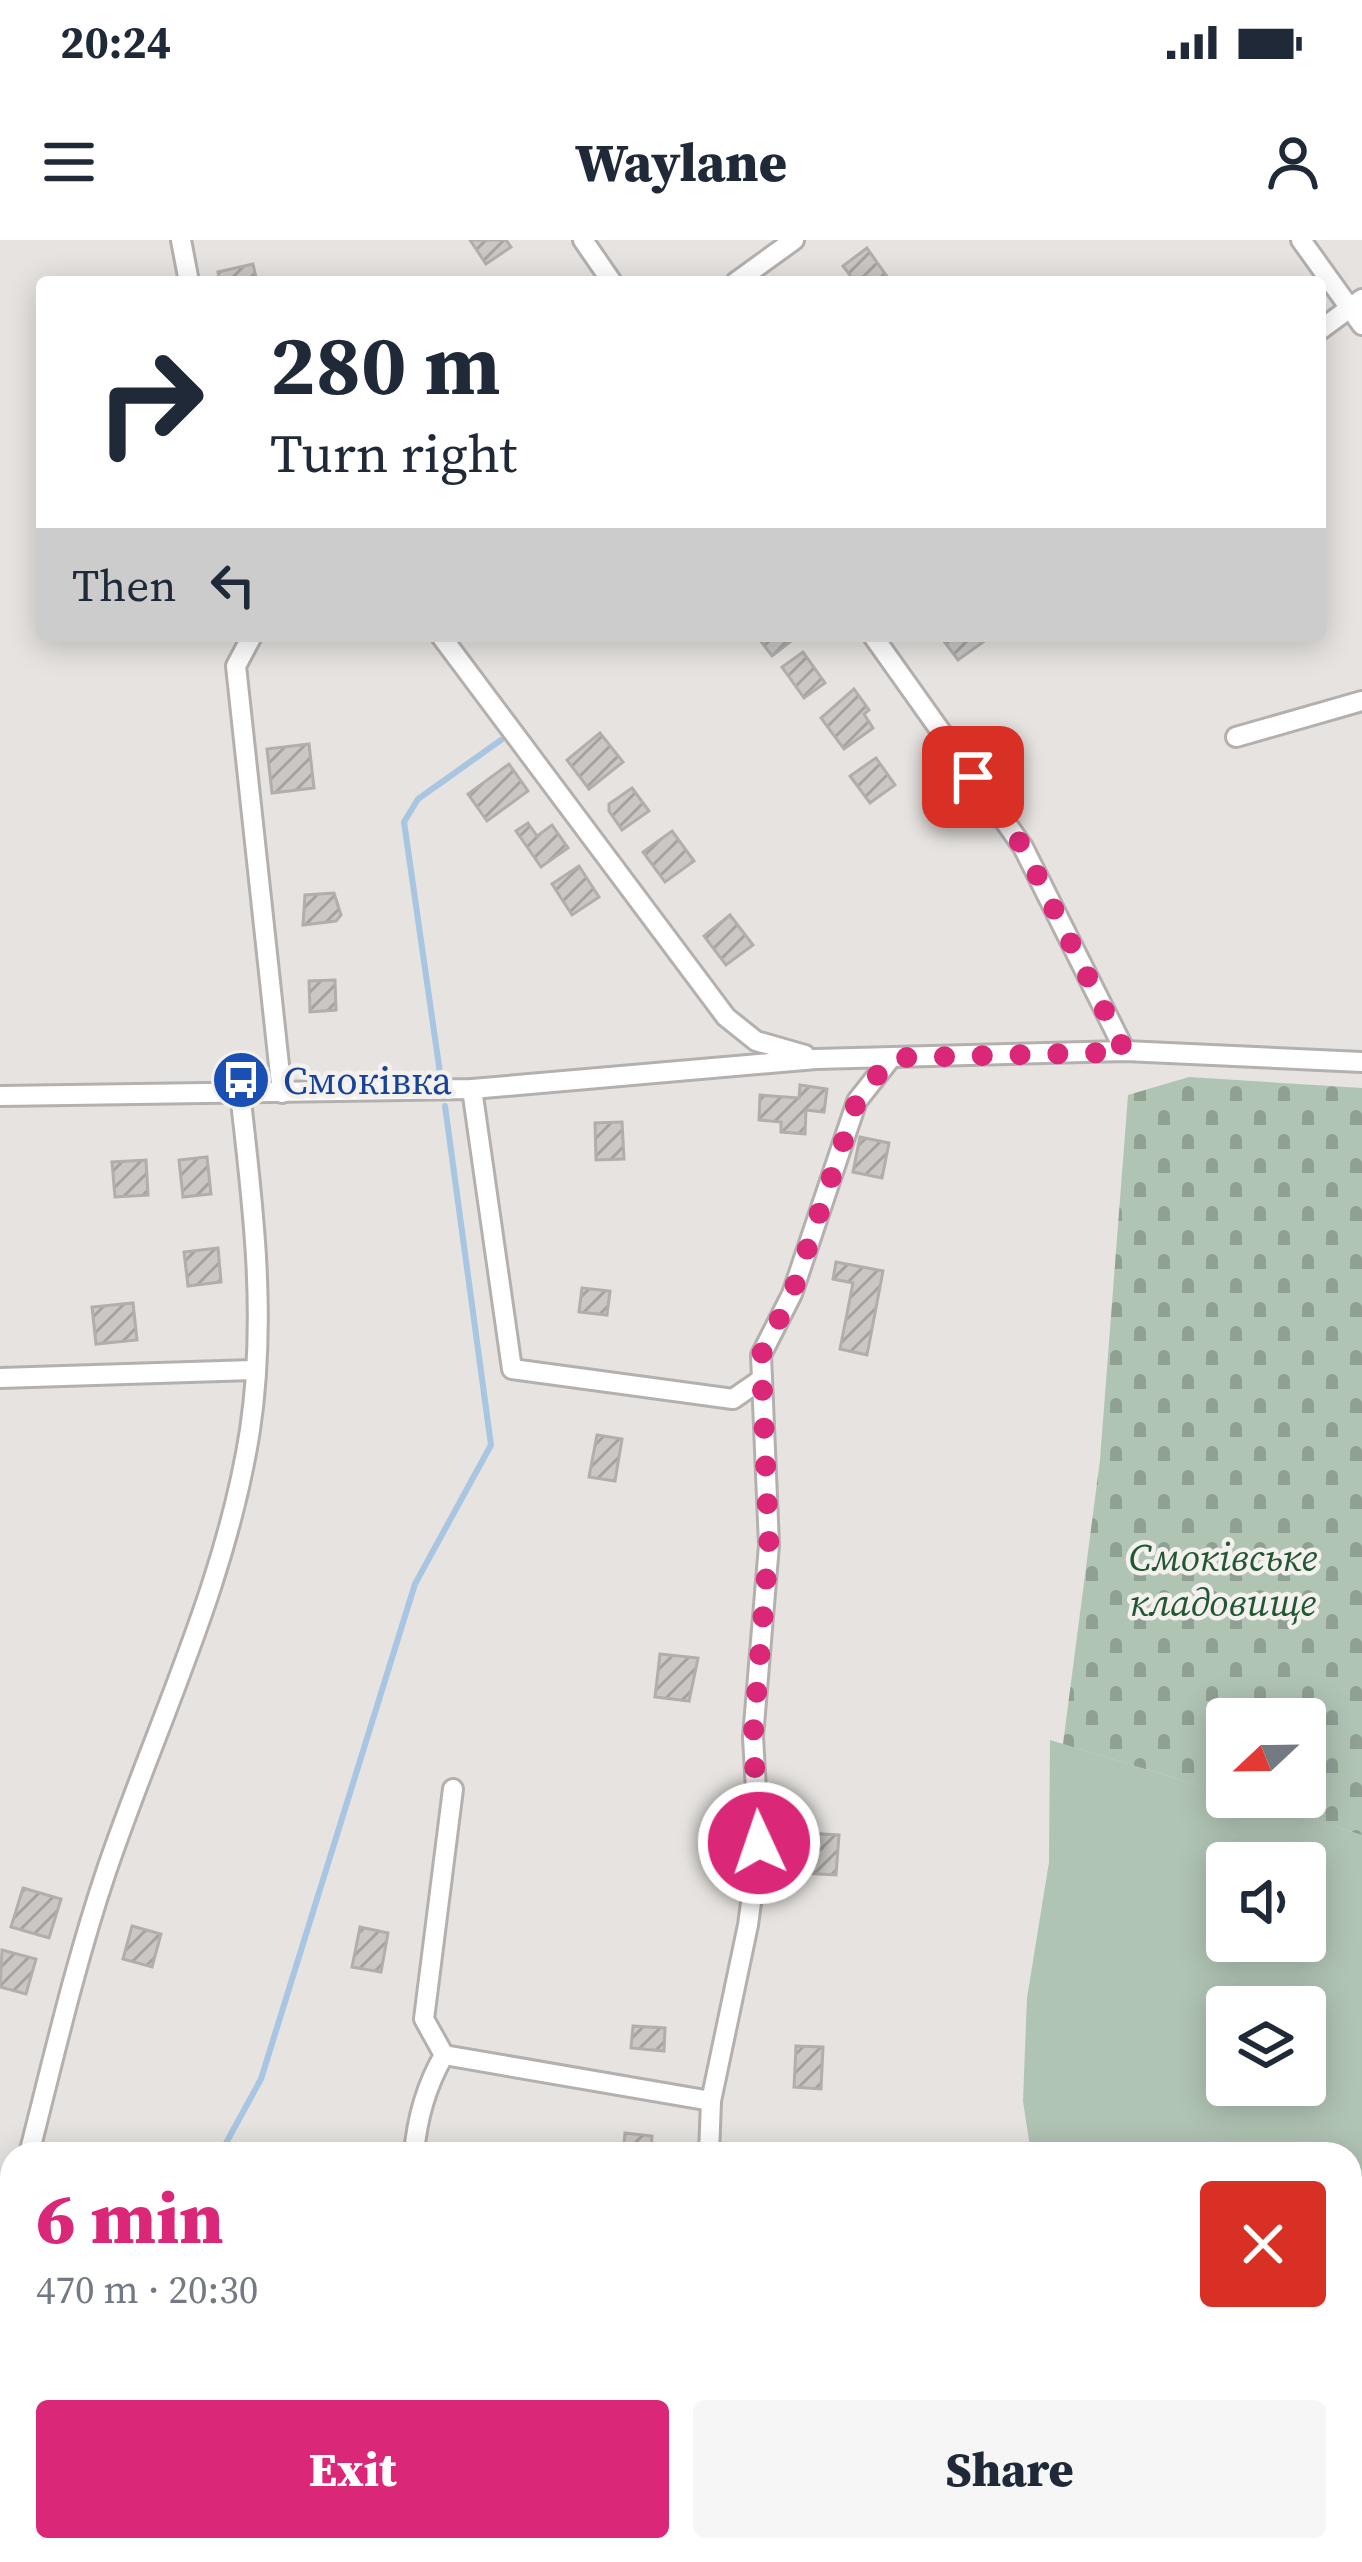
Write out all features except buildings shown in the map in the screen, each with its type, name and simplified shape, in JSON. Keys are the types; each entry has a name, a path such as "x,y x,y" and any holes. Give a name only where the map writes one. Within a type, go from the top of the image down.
{"street":[{"path":"182,240 188,276"},
{"path":"583,240 608,276"},
{"path":"744,276 794,240"},
{"path":"1300,240 1356,303 1362,325"},
{"path":"1326,326 1356,303"},
{"path":"249,642 236,666 282,1093"},
{"path":"445,642 726,1017 756,1041 816,1059"},
{"path":"877,642 1023,847 1125,1052"},
{"path":"1236,737 1362,701"},
{"path":"0,1096 472,1089 816,1059 1125,1052 1362,1061"},
{"path":"709,2142 711,2101 748,1925 759,1843 753,1737 769,1545 761,1355 792,1294 857,1101 891,1058"},
{"path":"472,1089 512,1369 733,1399 762,1379"},
{"path":"31,2142 105,1876 210,1598 250,1428 259,1286 240,1093"},
{"path":"0,1378 254,1370"},
{"path":"444,2055 424,2019 453,1790"},
{"path":"444,2055 711,2101"},
{"path":"415,2142 417,2119 444,2055"}],"green space":[{"name":"Смоківське кладовище","path":"1189,1077 1362,1088 1362,1835 1306,1818 1326,1818 1326,1698 1206,1698 1206,1788 1063,1744 1100,1460 1128,1095"},
{"path":"1050,1740 1206,1788 1206,1818 1306,1818 1362,1835 1362,2142 1029,2142 1023,2101 1027,1998 1049,1862"}],"waterway":[{"path":"440,1073 404,822 418,799 501,740"},
{"path":"227,2142 261,2079 415,1584 491,1445 445,1106"}],"place":[{"name":"Смоківка","path":"241,1080"}],"route":[{"path":"759,1843 753,1737 769,1545 761,1355 792,1294 857,1101 891,1058 1125,1052 1023,847 973,777"}]}
